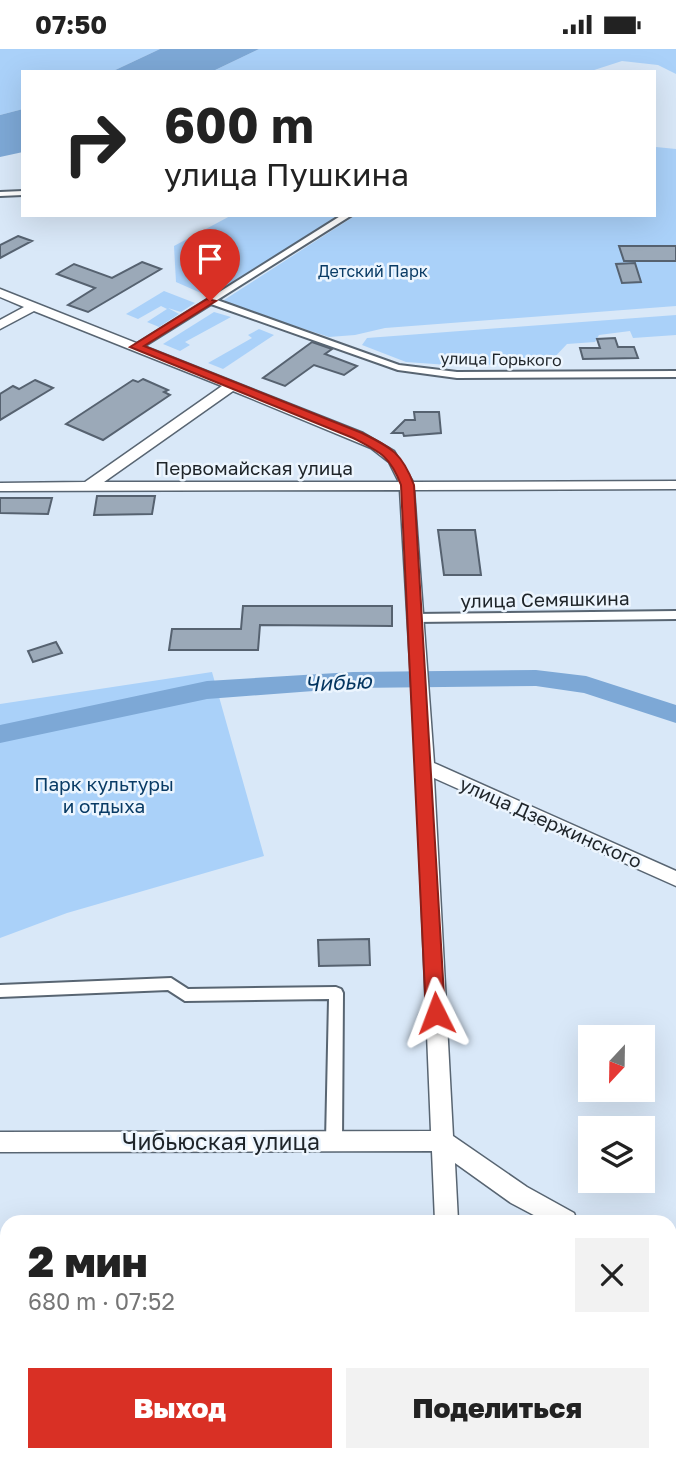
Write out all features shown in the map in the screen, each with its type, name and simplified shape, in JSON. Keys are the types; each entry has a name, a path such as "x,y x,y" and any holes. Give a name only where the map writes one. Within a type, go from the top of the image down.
{"main road":[{"path":"0,293 358,436 386,450 399,462 408,485 417,671 425,766 446,1215"},
{"path":"0,325 34,306"},
{"path":"88,487 231,386"},
{"name":"Первомайская улица","path":"0,487 676,485"},
{"name":"улица Дзержинского","path":"425,766 676,879"},
{"path":"442,1141 519,1195 555,1215"},
{"name":"Чибьюская улица","path":"0,1142 442,1141"}],"street":[{"path":"0,194 21,193"},
{"path":"136,347 345,217"},
{"name":"улица Горького","path":"210,301 398,367 457,375 676,374"},
{"name":"улица Семяшкина","path":"414,618 676,615"},
{"path":"0,991 171,984 185,995 336,993 334,1141"}],"green space":[{"path":"0,49 160,49 115,70 21,70 21,110 0,115"},
{"path":"259,49 676,49 676,74 658,65 622,61 594,70 215,70"},
{"name":"Детский Парк","path":"656,147 676,149 676,306 385,328 355,335 329,337 230,305 224,300 353,217 656,217"},
{"path":"228,217 339,217 210,297 176,282 174,246"},
{"path":"164,291 195,303 181,312 168,308 179,314 159,327 147,322 167,309 161,306 138,319 126,314"},
{"path":"214,312 231,317 185,342 190,345 180,351 163,344"},
{"path":"676,315 676,335 633,338 630,331 599,335 595,342 567,344 550,362 462,366 406,362 362,345 367,338"},
{"path":"259,329 274,335 223,369 208,363 252,338 248,335"},
{"name":"Парк культуры и отдыха","path":"212,672 264,856 67,913 0,938 0,704"}],"shaded area":[{"path":"160,49 259,49 215,70 115,70"},
{"path":"21,110 21,152 0,157 0,115"}],"building":[{"path":"18,236 32,241 0,258 0,245"},
{"path":"619,246 676,246 676,261 624,261"},
{"path":"142,262 161,269 88,312 68,305 95,288 57,274 74,264 112,278"},
{"path":"635,263 641,282 622,283 616,264"},
{"path":"615,338 618,347 634,347 638,358 583,359 580,348 600,348 597,339"},
{"path":"312,342 332,349 325,354 357,366 344,375 314,365 285,386 263,378"},
{"path":"143,379 168,390 164,392 170,395 103,440 66,424 133,380 138,382"},
{"path":"35,380 53,388 0,420 0,394 13,386 19,389"},
{"path":"414,412 439,412 441,433 404,436 403,433 392,433 405,420 415,420"},
{"path":"97,496 155,496 152,514 94,515"},
{"path":"0,498 52,498 48,514 0,513"},
{"path":"438,530 475,530 481,575 444,575"},
{"path":"243,606 392,606 392,626 260,625 258,650 169,650 172,629 241,629"},
{"path":"56,642 62,653 33,662 28,651"},
{"path":"369,939 370,965 319,966 318,940"}],"waterway":[{"name":"Чибью","path":"0,734 207,690 353,680 536,678 586,685 676,714"}],"route":[{"path":"210,301 136,347 358,436 386,450 399,462 408,485 436,1013"}]}
